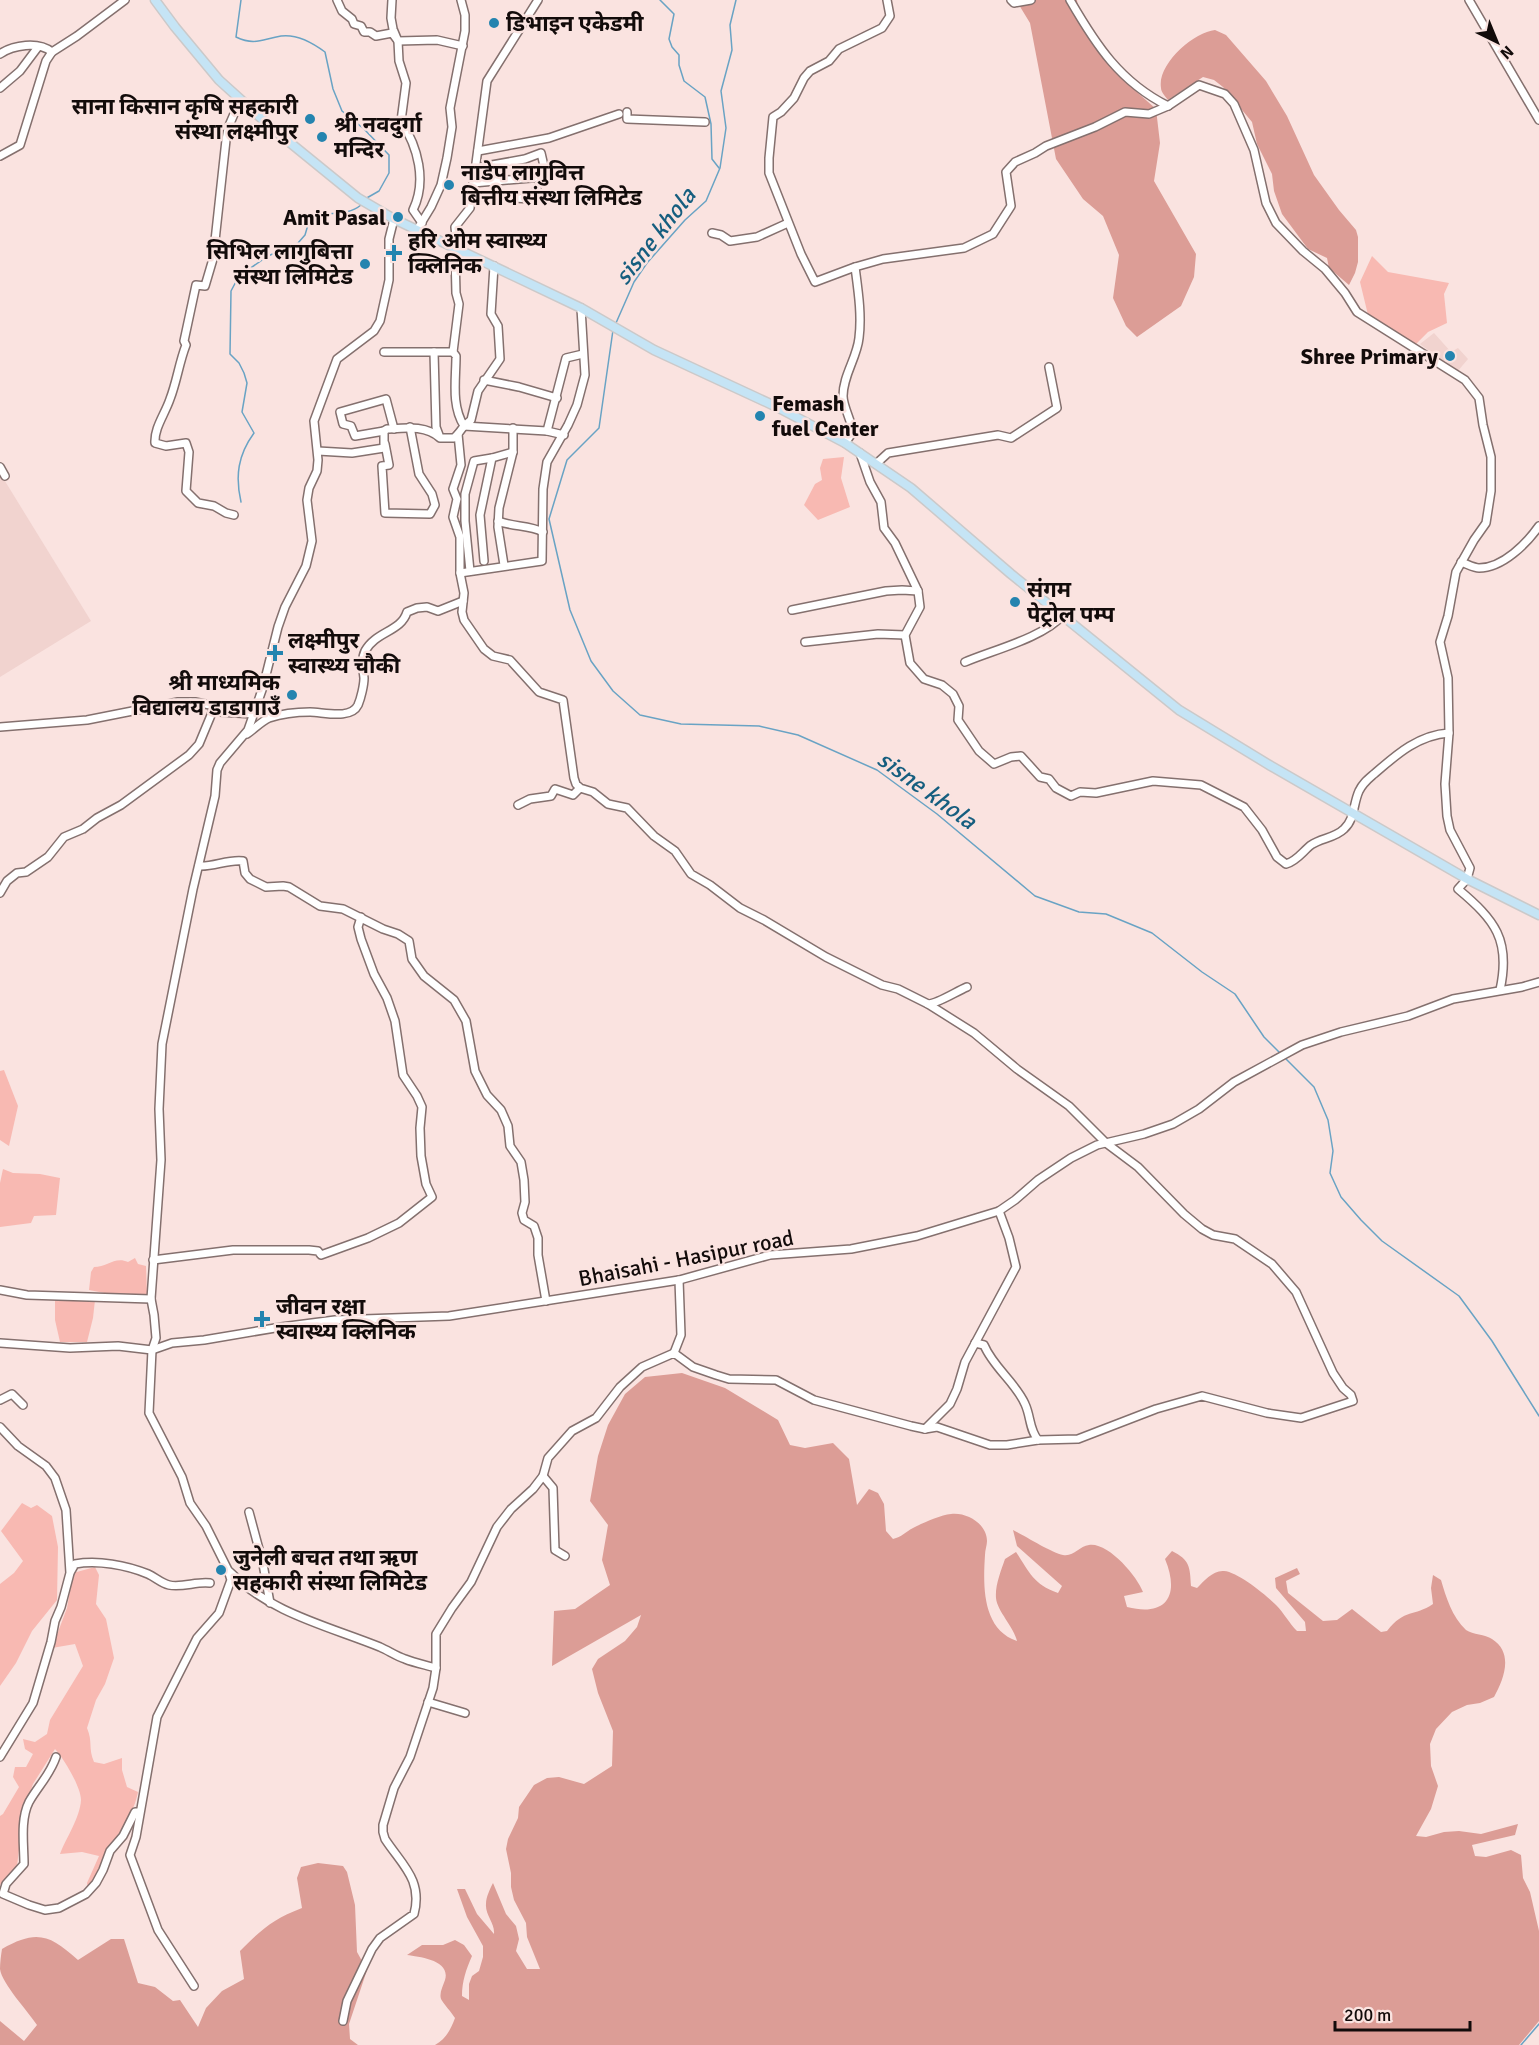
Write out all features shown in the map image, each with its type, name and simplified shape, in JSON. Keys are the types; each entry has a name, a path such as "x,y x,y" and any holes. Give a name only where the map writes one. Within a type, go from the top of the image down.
{"main road":[{"path":"155,0 202,62 240,100 342,187 376,210 394,219 419,226 457,248 581,308 654,351 777,407 845,443 910,488 1011,574 1179,710 1467,879 1539,915"}],"street":[{"path":"0,156 20,145 46,61 52,52 126,0"},
{"path":"337,0 342,11 352,19 354,24 361,26 364,32 370,32 376,36 392,33 398,41"},
{"path":"392,0 391,18 398,41 399,62 406,83 401,121 411,136 421,189 413,210 419,226"},
{"path":"419,226 441,185 445,167 452,127 450,108 459,58 464,46 465,15 461,0"},
{"path":"464,426 456,410 457,385 454,372 456,356 453,352 459,304 456,286 455,227 470,208 487,81 538,0"},
{"path":"887,0 890,16 882,27 839,49 829,61 810,71 794,98 773,117 769,173 788,223 815,282 855,267 883,260 963,248 993,234 1011,207 1006,172 1015,162 1046,146 1095,128 1125,112 1149,114 1168,106 1199,85 1225,94 1234,104 1254,150 1266,203 1276,223 1325,269 1346,293 1357,312 1465,380 1479,398 1491,457 1491,491 1486,524 1473,540 1456,572 1448,616 1440,642 1448,678 1449,733 1445,784 1450,830 1470,868 1467,879 1458,889 1485,913 1497,932 1505,968 1500,990"},
{"path":"1011,0 1014,3 1031,0"},
{"path":"1070,0 1099,48 1122,76 1149,97 1168,106"},
{"path":"1470,0 1539,120"},
{"path":"398,41 437,40 464,46"},
{"path":"0,54 5,50 21,46 46,48 52,52"},
{"path":"0,88 20,71 38,47"},
{"path":"234,515 214,506 198,503 186,491 189,452 186,443 166,446 154,443 154,435 177,378 186,345 184,341 196,285 205,286 213,259 228,128 240,100"},
{"path":"627,112 627,119 705,122"},
{"path":"478,151 549,138 619,114"},
{"path":"473,183 543,177 544,166 541,153 525,159 475,168"},
{"path":"472,196 533,199 537,188"},
{"path":"194,1986 158,1930 130,1855 136,1837 157,1717 197,1638 219,1613 231,1581 228,1570 206,1526 190,1503 182,1477 149,1413 152,1350 156,1338 151,1299 161,1160 159,1109 162,1044 215,796 217,770 220,763 248,730 263,687 285,607 306,566 312,541 307,500 309,488 317,471 318,451 314,421 337,359 374,331 380,321 389,280 389,239 394,219"},
{"path":"712,232 730,241 757,237 788,223"},
{"path":"394,429 386,399 340,412 343,424 351,426 355,436 410,427 433,431 440,438 454,438 471,420 478,391 500,359 498,326 491,314 495,266"},
{"path":"845,443 853,432 843,398 845,380 860,338 855,267"},
{"path":"460,573 542,561 544,475 547,462 564,435 577,405 585,375 581,308"},
{"path":"384,352 453,352"},
{"path":"434,352 436,427 440,438"},
{"path":"547,431 566,357 583,354"},
{"path":"876,464 888,453 998,435 1011,438 1057,408 1049,367"},
{"path":"484,380 557,398"},
{"path":"464,426 547,431 564,435"},
{"path":"384,431 389,465 382,466 385,513 430,513 435,505 432,494 419,474 410,427"},
{"path":"504,566 498,521 513,452 513,428"},
{"path":"458,434 461,465 453,489 457,499 453,517 460,537 464,620 484,649 493,656 510,660 539,692 563,700 576,784 613,807 627,808 654,836 675,851 691,874 740,908 843,966 928,1004 974,1033 1017,1069 1069,1106 1106,1143 1138,1167 1202,1229 1213,1235 1235,1239 1272,1264 1296,1292 1333,1373 1343,1388 1352,1395 1353,1401 1301,1418 1267,1413 1202,1396 1156,1409 1078,1439 990,1445 937,1427 925,1429 911,1426 813,1400 776,1380 729,1379 693,1367 674,1353"},
{"path":"318,451 352,453 384,448 385,444"},
{"path":"470,571 465,494 474,462 513,452"},
{"path":"860,453 870,482 881,502 884,528 895,543 918,591 920,607 905,635 910,663 924,679 942,685 953,694 959,706 958,720 979,751 994,764 1011,757 1021,756 1040,777 1049,779 1056,788 1071,796 1080,792 1096,793 1153,782 1201,785 1244,807 1262,830 1277,857 1286,864 1293,862 1315,842 1345,829 1354,814 1353,803 1363,782 1398,753 1423,739 1449,733"},
{"path":"484,561 480,515 492,458"},
{"path":"0,467 5,476"},
{"path":"498,521 510,526 535,528 543,532"},
{"path":"1461,562 1478,568 1490,566 1516,553 1539,526"},
{"path":"792,610 886,591 918,591"},
{"path":"240,740 268,718 310,712 351,712 357,707 364,681 362,664 365,651 376,637 399,626 407,612 427,607 438,610 463,601"},
{"path":"965,662 1036,634 1063,615"},
{"path":"805,642 879,634 905,635"},
{"path":"0,727 87,720 178,702 210,705 220,712 253,714"},
{"path":"0,893 7,881 17,873 26,872 48,857 64,837 83,829 97,818 121,806 189,755 200,744 214,708"},
{"path":"518,805 530,799 550,796 555,789 573,795 580,788"},
{"path":"199,866 207,867 236,860 243,861 245,873 250,879 266,888 290,887 320,906 343,909 409,941 412,959 424,976 454,1000 466,1021 475,1071 486,1095 501,1110 508,1126 510,1146 521,1162 524,1180 525,1202 522,1213 524,1220 534,1226 538,1238 538,1255 546,1301"},
{"path":"153,1260 247,1250 309,1250 318,1251 321,1255 368,1238 399,1223 432,1197 426,1184 421,1156 422,1107 403,1075 395,1021 361,939 358,927 361,917"},
{"name":"Bhaisahi - Hasipur road","path":"0,1343 70,1348 118,1346 152,1350 172,1344 350,1319 449,1316 679,1280 770,1256 851,1249 905,1238 999,1211 1038,1180 1085,1150 1173,1124 1199,1109 1234,1082 1302,1045 1341,1032 1408,1016 1453,999 1539,982"},
{"path":"1531,985 1539,989"},
{"path":"928,1004 933,1004 967,987"},
{"path":"925,1429 950,1404 965,1362 1016,1267 999,1211"},
{"path":"343,2020 347,2001 372,1949 380,1938 414,1914 417,1901 414,1880 382,1832 394,1788 410,1757 428,1702 436,1668 436,1634 471,1582 496,1527 543,1476 548,1458 572,1431 596,1418 620,1387 642,1367 674,1353 681,1335 679,1280"},
{"path":"0,1290 27,1295 151,1299"},
{"path":"975,1343 984,1345 1005,1378 1021,1397 1026,1406 1032,1433 1038,1440"},
{"path":"0,1401 12,1394 23,1405"},
{"path":"0,1426 18,1446 46,1466 55,1478 66,1510 70,1574"},
{"path":"543,1476 553,1488 555,1550 565,1556"},
{"path":"249,1512 263,1564 270,1603"},
{"path":"0,1757 33,1703 51,1642 54,1621 62,1607 71,1567 75,1564 93,1563 131,1569 170,1585 210,1583"},
{"path":"228,1570 241,1584 270,1603 325,1628 381,1647 406,1660 436,1668"},
{"path":"428,1702 465,1713"},
{"path":"56,1757 52,1770 29,1803 23,1830 24,1864 6,1884 3,1894 45,1910 59,1908 86,1894 103,1870 110,1851 123,1836 135,1812 139,1812"}],"shaded area":[{"path":"1016,0 1077,0 1079,19 1120,77 1156,109 1160,143 1154,181 1196,254 1194,277 1181,306 1137,337 1126,326 1113,298 1119,255 1103,216 1083,199 1056,159 1030,23"},
{"path":"1215,30 1226,35 1266,81 1287,116 1314,175 1356,230 1358,262 1349,285 1329,268 1327,258 1308,249 1282,214 1274,191 1272,174 1257,144 1252,122 1223,87 1214,80 1203,77 1168,100 1162,92 1161,79 1171,60 1188,43 1206,32"},
{"path":"1372,256 1388,272 1449,283 1444,294 1447,323 1428,332 1415,345 1388,327 1369,319 1360,282"},
{"name":"Shree Primary","path":"1434,333 1451,352 1458,348 1468,359 1457,372 1420,344"},
{"path":"844,457 841,478 850,507 818,520 804,505 815,484 822,480 820,468 823,459"},
{"path":"0,473 91,621 0,677"},
{"path":"4,1070 18,1106 9,1146 0,1140 0,1071"},
{"path":"3,1169 13,1173 40,1174 60,1178 56,1215 34,1216 31,1223 0,1227 0,1183"},
{"path":"135,1258 138,1264 146,1266 147,1294 115,1295 89,1290 91,1272 94,1267 119,1260 128,1262"},
{"path":"55,1299 95,1300 87,1342 60,1342 55,1320"},
{"path":"682,1373 725,1388 778,1420 790,1445 805,1448 833,1443 849,1459 857,1505 869,1489 878,1493 884,1504 886,1531 893,1539 922,1524 947,1515 963,1515 980,1524 987,1541 984,1580 987,1605 997,1627 1005,1635 1017,1641 996,1598 997,1583 1005,1559 1016,1552 1037,1582 1058,1593 1062,1586 1017,1546 1013,1530 1058,1554 1067,1555 1089,1545 1105,1549 1113,1554 1135,1577 1143,1592 1124,1596 1127,1607 1152,1609 1161,1606 1167,1600 1171,1583 1165,1559 1172,1551 1186,1561 1191,1586 1197,1588 1216,1572 1230,1572 1252,1585 1279,1608 1297,1631 1306,1631 1305,1622 1276,1588 1275,1578 1297,1568 1300,1574 1286,1581 1288,1593 1323,1621 1337,1620 1352,1609 1381,1632 1387,1631 1404,1616 1433,1604 1431,1588 1433,1575 1441,1580 1450,1606 1461,1625 1469,1632 1489,1637 1499,1645 1503,1651 1505,1666 1494,1697 1452,1712 1436,1729 1430,1744 1431,1766 1438,1786 1431,1809 1416,1836 1426,1837 1459,1831 1481,1834 1518,1824 1515,1835 1472,1845 1475,1856 1486,1857 1511,1850 1521,1855 1523,1878 1530,1892 1539,1931 1539,2021 1519,2045 435,2045 448,2033 455,2018 441,1997 446,1973 439,1964 433,1961 407,1955 422,1945 443,1945 455,1940 464,1945 472,1956 462,1991 462,1996 469,2000 469,1984 472,1976 479,1971 483,1946 467,1917 457,1889 465,1889 477,1914 494,1934 486,1904 493,1883 506,1914 516,1926 519,1939 516,1951 527,1969 540,1969 527,1937 526,1923 514,1900 506,1849 508,1839 518,1818 519,1807 534,1785 547,1778 559,1777 584,1784 612,1766 613,1731 598,1693 592,1669 598,1659 625,1641 637,1627 641,1615 552,1666 554,1611 575,1609 610,1585 602,1560 608,1525 590,1501 598,1456 608,1425 625,1394 645,1377"},
{"path":"22,1503 31,1508 37,1505 52,1516 58,1547 57,1600 32,1631 16,1663 0,1686 0,1584 14,1573 23,1561 1,1531"},
{"path":"95,1567 99,1575 96,1604 106,1619 114,1658 87,1728 91,1753 94,1762 104,1764 122,1758 122,1770 127,1787 138,1792 137,1798 118,1836 102,1860 101,1870 88,1889 87,1883 99,1856 82,1852 60,1854 75,1821 81,1800 71,1773 55,1749 33,1784 24,1809 17,1866 0,1885 0,1816 19,1787 13,1777 15,1767 26,1767 33,1754 25,1749 23,1739 35,1742 47,1734 50,1720 83,1666 75,1644 52,1648 67,1608 73,1573"},
{"path":"318,1863 343,1866 347,1872 355,1905 357,1952 367,1970 349,2024 350,2039 358,2045 0,2045 0,2021 24,2041 37,2025 10,1990 0,1969 2,1949 34,1937 51,1940 78,1960 111,1939 124,1939 138,1983 155,1987 173,2001 180,2000 198,2027 206,2008 222,1991 244,1979 240,1951 268,1925 302,1908 297,1878 301,1867"}],"waterway":[{"path":"241,0 236,37 258,41 293,36 310,42 325,52 333,89 342,111 364,129 389,155 389,173 379,191 365,199"},
{"path":"660,0 674,14 669,39 679,55 679,65 684,81 705,97 711,124 712,159 719,168"},
{"name":"sisne khola","path":"616,323 634,282 647,263 685,220 706,201 720,168 726,128 721,91 732,50 730,25 736,0"},
{"path":"241,502 238,483 239,466 244,449 254,433 242,412 247,383 244,373 239,363 230,354 231,291 239,276 268,256 298,243 305,235 310,218 323,214 343,213 361,205"},
{"name":"sisne khola","path":"613,330 599,428 567,460 549,519 570,610 591,661 613,691 640,715 681,724 759,726 798,735 877,770 937,814 1035,896 1079,912 1106,914 1152,933 1202,972 1235,994 1264,1037 1280,1053"},
{"name":"sisne khola","path":"1286,1059 1314,1087 1328,1120 1333,1151 1330,1173 1341,1197 1382,1241 1459,1296 1492,1341 1539,1416"},
{"name":"sisne khola","path":"1521,2045 1539,2024"}],"place":[{"name":"डिभाइन एकेडमी","path":"494,23"},
{"name":"साना किसान कृषि सहकारी संस्था लक्ष्मीपुर","path":"310,119"},
{"name":"श्री नवदुर्गा मन्दिर","path":"322,137"},
{"name":"नाडेप लागुवित्त बित्तीय संस्था लिमिटेड","path":"449,185"},
{"name":"Amit Pasal","path":"398,217"},
{"name":"हरि ओम स्वास्थ्य क्लिनिक","path":"394,253"},
{"name":"सिभिल लागुबित्ता संस्था लिमिटेड","path":"365,264"},
{"name":"Shree Primary","path":"1450,356"},
{"name":"Femash fuel Center","path":"760,416"},
{"name":"संगम पेट्रोल पम्प","path":"1015,602"},
{"name":"लक्ष्मीपुर स्वास्थ्य चौकी","path":"275,653"},
{"name":"श्री माध्यमिक विद्यालय डाडागाउँ","path":"292,695"},
{"name":"जीवन रक्षा स्वास्थ्य क्लिनिक","path":"262,1319"},
{"name":"जुनेली बचत तथा ऋण सहकारी संस्था लिमिटेड","path":"221,1570"}]}
